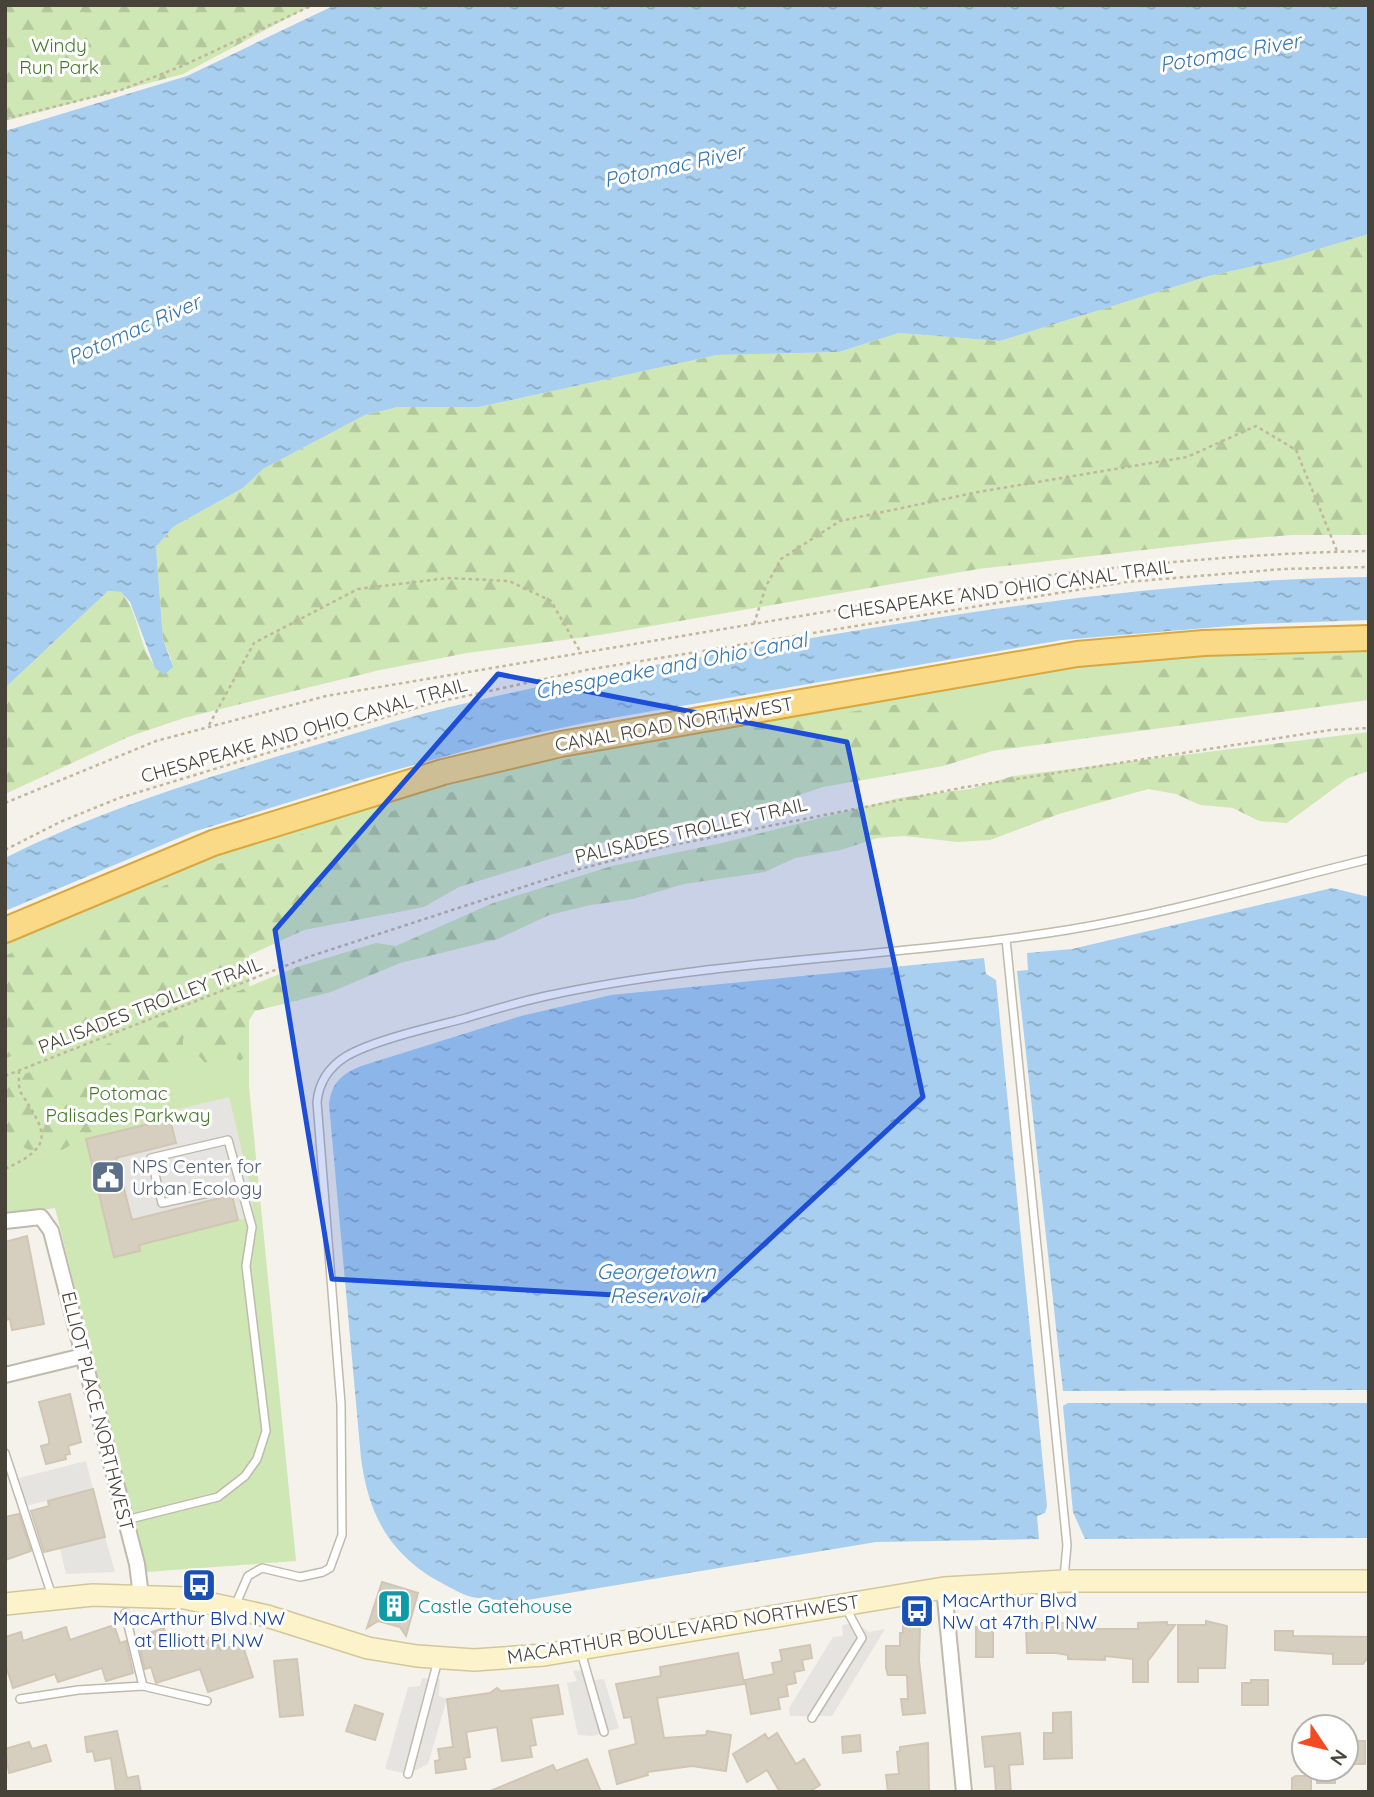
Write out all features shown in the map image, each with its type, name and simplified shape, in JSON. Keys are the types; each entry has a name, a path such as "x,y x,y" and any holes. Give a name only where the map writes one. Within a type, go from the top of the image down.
{"highway":[{"name":"CANAL ROAD NORTHWEST","path":"5,930 213,843 434,775 561,744 1077,654 1204,643 1369,638"}],"main road":[{"name":"MACARTHUR BOULEVARD NORTHWEST","path":"5,1604 52,1597 141,1595 186,1598 234,1608 368,1648 438,1658 505,1659 580,1649 944,1588 1064,1581 1369,1581"}],"street":[{"name":"ELLIOT PLACE NORTHWEST","path":"5,1221 41,1217 50,1227 126,1520 141,1595"},
{"path":"5,1376 83,1356"},
{"path":"944,1588 964,1792"}],"lane":[{"path":"234,1608 248,1576 262,1569 300,1577 330,1568 342,1535 341,1405 317,1102 319,1087 327,1072 346,1057 373,1046 545,996 656,977 1006,939 1170,910 1369,859"},
{"path":"1006,939 1016,1066 1067,1545 1064,1581"},
{"path":"126,1520 218,1497 245,1476 257,1459 266,1431 246,1266 252,1227 228,1140 151,1158 162,1203 240,1186"},
{"path":"5,1453 52,1597"},
{"path":"813,1718 862,1638 843,1603"},
{"path":"125,1613 143,1686"},
{"path":"580,1649 604,1732"},
{"path":"408,1774 438,1658"},
{"path":"20,1699 78,1690 143,1686 207,1701"}],"path":[{"path":"5,120 121,90 182,66 313,5"},
{"path":"753,624 766,586 781,559 840,521 978,492 1187,457 1255,426 1296,450 1337,551"},
{"path":"5,803 132,750 209,726 326,696 1026,578 1114,567 1278,553 1369,551"},
{"name":"CHESAPEAKE AND OHIO CANAL TRAIL","path":"5,850 60,822 119,798 429,704 586,670 1126,582 1283,569 1369,567"},
{"path":"209,726 254,643 358,589 448,578 509,581 551,601 581,653"},
{"name":"PALISADES TROLLEY TRAIL","path":"5,1076 308,957 572,871 668,846 966,787 1331,730 1369,728"},
{"path":"5,1169 28,1159 41,1144 36,1112 20,1092 19,1071"}],"highlighted area":[{"path":"498,674 847,742 923,1097 704,1300 332,1279 275,930"}],"green space":[{"name":"Windy Run Park","path":"5,5 312,5 183,74 5,121"},
{"path":"1369,234 1369,535 1292,535 1230,540 978,569 600,635 467,653 380,670 184,718 128,737 5,794 5,688 108,591 121,592 128,601 149,657 164,674 171,659 163,639 156,547 173,527 243,488 263,469 365,415 398,407 479,407 717,355 839,352 899,333 1000,341 1209,276 1282,260"},
{"name":"Potomac Palisades Parkway","path":"1369,647 1369,677 1272,675 249,926 249,1087 296,1561 146,1572 55,1208 5,1215 5,942 194,862 426,785 536,760 998,677 1145,657"},
{"path":"1369,654 1369,700 992,751 943,766 823,787 775,803 618,838 459,887 424,907 304,930 169,992 63,1030 5,1059 5,956 39,940 54,939 77,944 84,941 96,923 159,888 206,867 247,857 321,826 362,821 579,756 912,702 935,702 964,715 975,715 995,709 1023,690 1068,677 1112,685 1167,668 1208,662"},
{"path":"1369,732 1369,771 1348,778 1287,823 1259,821 1233,808 1200,805 1176,794 1148,789 1059,814 990,840 958,842 904,836 877,838 841,850 795,858 765,872 684,884 633,899 549,915 498,939 400,963 331,992 255,1011 248,1022 249,1052 240,1061 230,1052 224,1053 218,1065 208,1066 197,1054 194,1033 188,1033 183,1039 183,1062 169,1078 150,1087 107,1087 104,1091 109,1103 131,1108 131,1116 83,1136 55,1153 40,1154 5,1140 5,1081 115,1041 297,967 376,943 396,946 493,903 612,866 722,843 899,798 970,789 1013,776"}],"shaded area":[{"path":"229,1097 251,1188 253,1218 238,1220 232,1195 132,1220 118,1157 176,1143 167,1112"},
{"path":"86,1461 93,1489 26,1506 19,1478"},
{"path":"105,1537 115,1572 66,1574 60,1549"},
{"path":"855,1623 869,1632 885,1629 832,1716 790,1716 789,1708 833,1637 843,1636 842,1625"},
{"path":"587,1669 593,1680 604,1679 619,1728 593,1736 578,1735 567,1683 577,1681 573,1671"},
{"path":"422,1678 440,1679 439,1696 447,1699 428,1764 408,1774 385,1769 408,1687 420,1686"}],"water":[{"name":"Potomac River","path":"335,5 1369,5 1369,234 1282,260 1209,276 1000,341 899,333 839,352 717,355 479,407 398,407 365,415 263,469 243,488 173,527 156,547 163,639 173,667 164,675 155,668 130,602 121,592 108,591 5,688 5,131 187,76"},
{"name":"Chesapeake and Ohio Canal","path":"1369,577 1369,620 1254,624 1062,640 589,722 504,740 367,778 193,832 5,911 5,858 72,827 211,777 469,702 628,670 980,611 1211,584"},
{"path":"1332,888 1369,897 1369,1390 1063,1391 1017,971 1028,970 1027,953 1072,949"},
{"name":"Georgetown Reservoir","path":"984,958 986,974 996,980 1047,1506 1045,1513 1037,1516 1039,1539 876,1542 521,1601 468,1596 438,1581 406,1558 383,1529 375,1513 361,1458 329,1104 335,1084 348,1072 361,1066 521,1016 611,995"},
{"path":"1068,1403 1369,1403 1369,1538 1085,1539 1073,1512 1063,1406"}],"building":[{"name":"NPS Center for Urban Ecology","path":"170,1119 176,1143 116,1158 132,1220 232,1195 238,1220 139,1245 140,1251 114,1257 86,1139"},
{"path":"27,1236 44,1324 12,1330 10,1319 5,1320 5,1242"},
{"path":"70,1394 81,1442 68,1446 70,1454 65,1455 66,1459 46,1464 41,1446 49,1444 49,1439 39,1402"},
{"path":"93,1489 105,1537 44,1552 31,1511 49,1506 48,1501"},
{"path":"19,1514 31,1551 5,1560 5,1517"},
{"name":"Castle Gatehouse","path":"382,1582 418,1593 406,1636 400,1627 378,1621 367,1628"},
{"path":"1206,1621 1227,1626 1225,1668 1198,1668 1198,1682 1178,1682 1178,1625 1206,1625"},
{"path":"1167,1622 1167,1625 1175,1625 1148,1661 1148,1682 1133,1682 1133,1659 1105,1656 1105,1660 1068,1659 1068,1655 1056,1653 1027,1653 1026,1627 1035,1628 1035,1623 1082,1623 1082,1629 1138,1629 1138,1623"},
{"path":"114,1625 120,1643 126,1641 133,1673 106,1681 102,1668 58,1682 55,1674 13,1688 5,1663 5,1637 21,1632 23,1641 66,1627 70,1640"},
{"path":"903,1626 920,1627 919,1660 925,1713 903,1715 901,1699 908,1699 907,1675 888,1675 886,1668 886,1646 900,1646"},
{"path":"976,1627 993,1627 993,1657 976,1657"},
{"path":"164,1628 171,1651 215,1636 220,1650 242,1643 253,1677 208,1692 200,1669 156,1683 151,1667 145,1669 137,1637"},
{"path":"1275,1631 1293,1631 1293,1636 1369,1637 1369,1656 1363,1664 1333,1664 1333,1654 1275,1650"},
{"path":"810,1645 812,1658 802,1660 804,1670 794,1672 796,1683 786,1685 788,1696 778,1698 780,1709 751,1714 745,1680 774,1674 772,1663 782,1661 780,1650"},
{"path":"738,1653 744,1684 657,1698 664,1738 706,1735 707,1731 731,1735 726,1771 692,1766 647,1772 648,1775 617,1784 609,1751 636,1744 631,1717 624,1718 616,1684 661,1676 660,1667"},
{"path":"297,1659 303,1715 280,1717 274,1661"},
{"path":"1251,1680 1268,1680 1268,1705 1242,1705 1242,1683 1251,1683"},
{"path":"558,1685 563,1714 531,1718 536,1745 530,1746 532,1757 502,1761 497,1727 466,1732 470,1757 464,1758 466,1769 436,1773 435,1761 440,1760 438,1749 453,1747 447,1699 490,1693 497,1688 501,1691"},
{"path":"355,1705 383,1714 375,1740 346,1731"},
{"path":"1071,1712 1072,1758 1044,1759 1044,1733 1053,1733 1053,1713"},
{"path":"117,1731 127,1778 138,1776 141,1792 116,1792 111,1758 95,1761 93,1751 87,1752 85,1737"},
{"path":"777,1733 796,1764 804,1759 820,1785 809,1792 780,1792 767,1770 747,1782 733,1754 765,1734 768,1739"},
{"path":"1020,1733 1023,1764 1009,1765 1011,1792 996,1792 994,1766 985,1767 982,1737"},
{"path":"860,1735 861,1751 843,1753 842,1737"},
{"path":"1360,1741 1365,1741 1365,1764 1360,1764"},
{"path":"29,1742 32,1749 46,1745 51,1761 9,1773 5,1749"},
{"path":"928,1743 929,1792 888,1792 886,1775 899,1774 897,1752 900,1747"},
{"path":"587,1759 601,1792 488,1792 553,1765 556,1771"},
{"path":"1292,1783 1311,1783 1311,1792 1292,1792"}],"place":[{"name":"NPS Center for Urban Ecology","path":"108,1177"},
{"name":"MacArthur Blvd NW at Elliott Pl NW","path":"199,1585"},
{"name":"Castle Gatehouse","path":"394,1606"},
{"name":"MacArthur Blvd NW at 47th Pl NW","path":"917,1611"}]}
